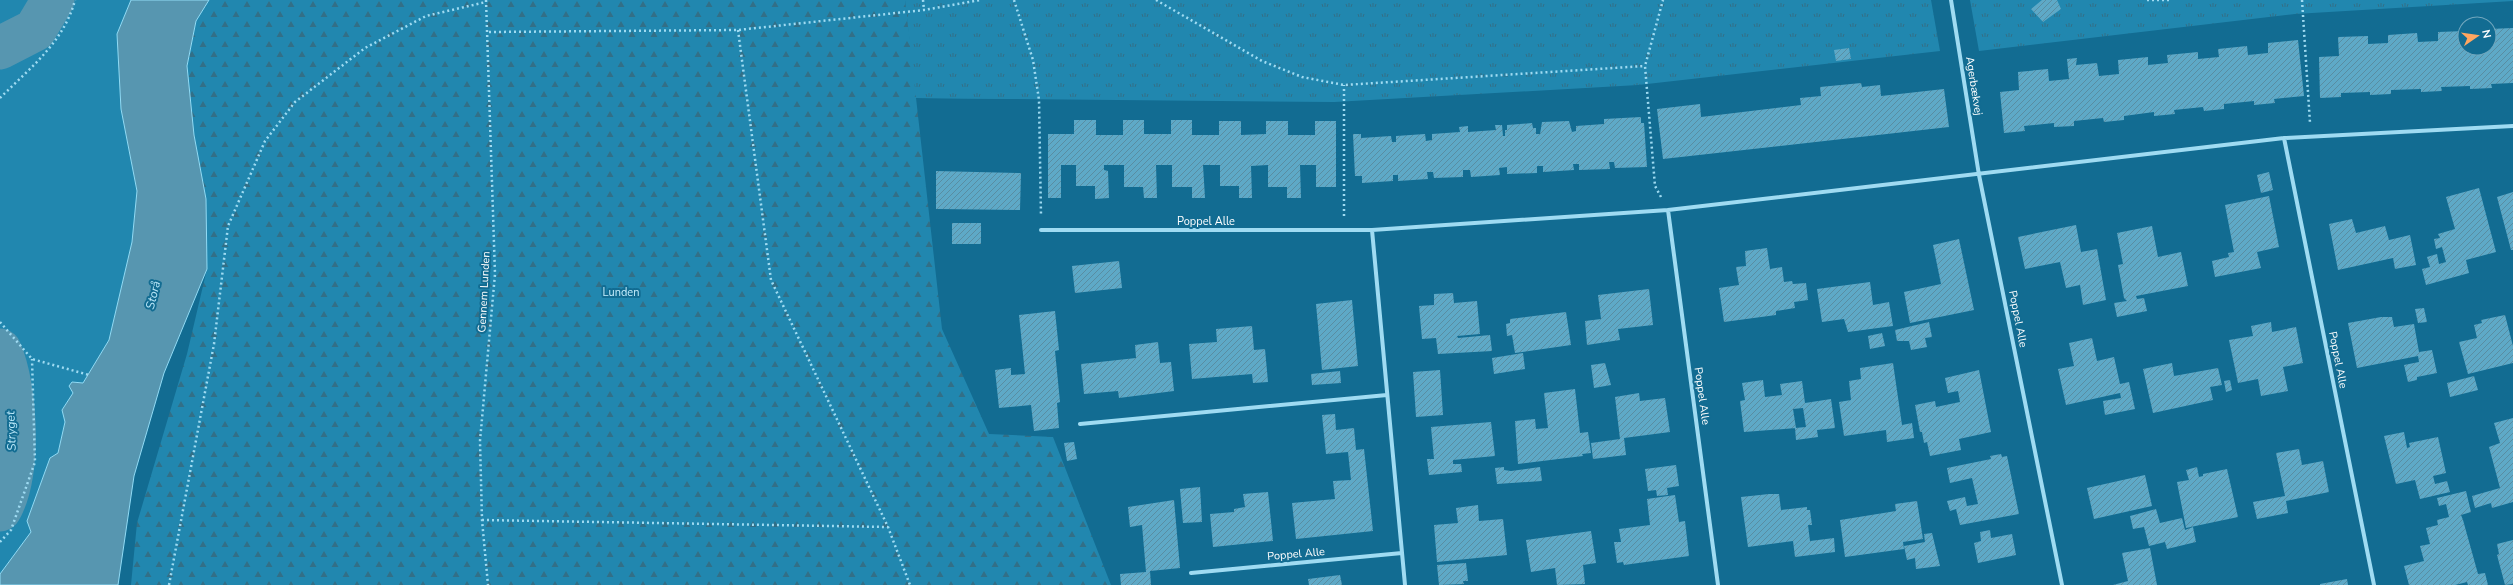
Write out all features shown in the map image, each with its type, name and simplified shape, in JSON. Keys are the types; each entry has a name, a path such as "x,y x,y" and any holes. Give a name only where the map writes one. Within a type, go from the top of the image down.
{"street":[{"name":"Agerbækvej","path":"1951,0 1979,175"},
{"name":"Poppel Alle","path":"1041,230 1372,230 1668,210 1979,175 2284,138 2513,126"},
{"name":"Poppel Alle","path":"2284,138 2374,585"},
{"name":"Poppel Alle","path":"1979,175 2062,585"},
{"name":"Poppel Alle","path":"1668,210 1718,585"},
{"path":"1372,230 1405,585"},
{"path":"1080,424 1387,395"},
{"name":"Poppel Alle","path":"1191,573 1402,553"}],"path":[{"path":"0,98 51,48 63,31 75,0"},
{"path":"923,0 924,10"},
{"path":"489,32 738,30 924,10 980,0"},
{"path":"1014,0 1033,60 1040,100 1041,230"},
{"path":"1156,0 1262,62 1302,77 1344,85 1645,66"},
{"path":"1662,0 1645,66 1655,186 1668,210"},
{"path":"2147,0 2170,0"},
{"path":"2302,0 2311,136"},
{"path":"169,585 214,344 228,226 265,141 295,102 365,48 426,16 486,1"},
{"name":"Gennem Lunden","path":"486,1 489,32 495,274 480,440 482,520 488,585"},
{"path":"738,30 771,280 888,527 910,585"},
{"path":"1344,85 1344,230"},
{"path":"0,322 32,358 89,375"},
{"path":"0,542 11,530 35,462 32,358"},
{"path":"482,520 888,527"}],"green space":[{"path":"0,0 131,0 117,34 121,109 137,191 132,242 109,340 83,383 72,382 73,393 62,410 65,422 58,453 50,458 27,521 31,532 0,574"},
{"name":"Lunden","path":"209,0 905,0 910,40 1029,99 916,98 942,329 989,434 1053,437 1111,585 131,585 137,523 187,354 207,269 206,199 194,135 187,66 196,21"},
{"path":"905,0 1931,0 1940,51 1638,85 1334,102 916,98"},
{"path":"1970,0 2513,1 2295,14 1979,51"}],"water":[{"name":"Storå","path":"131,0 209,0 196,21 187,66 194,135 206,199 207,269 164,373 134,476 118,585 0,585 0,574 31,532 27,521 50,458 58,453 65,422 62,410 73,393 69,386 72,382 83,383 109,340 132,242 137,191 121,109 117,34"}],"building":[{"path":"2042,0 2057,0 2061,9 2043,22 2031,9"},
{"path":"2513,28 2513,83 2491,84 2492,88 2470,89 2470,86 2441,87 2442,91 2421,92 2421,89 2391,90 2391,94 2370,95 2370,92 2341,93 2341,97 2320,98 2319,57 2339,56 2338,37 2368,36 2368,44 2388,43 2388,35 2417,33 2418,42 2438,41 2438,32 2457,31 2457,56 2497,56 2497,29"},
{"path":"2298,40 2304,96 2274,99 2275,103 2254,105 2254,101 2224,104 2224,109 2204,111 2203,107 2174,110 2175,114 2154,116 2154,112 2124,116 2124,120 2104,122 2103,118 2074,121 2074,126 2054,127 2054,123 2024,126 2025,131 2004,133 2000,92 2019,90 2018,72 2048,69 2049,81 2069,79 2067,59 2077,58 2076,65 2097,63 2099,76 2119,74 2118,60 2148,57 2148,65 2168,63 2167,55 2198,52 2198,59 2219,57 2218,49 2247,46 2248,55 2268,53 2268,43"},
{"path":"1849,48 1851,59 1836,61 1834,50"},
{"path":"1861,83 1862,87 1880,85 1881,96 1944,89 1949,127 1663,159 1657,109 1700,104 1701,117 1801,105 1800,98 1821,96 1820,87"},
{"path":"1641,117 1641,123 1644,123 1647,167 1615,168 1614,162 1609,162 1610,169 1579,170 1579,164 1573,164 1574,170 1543,172 1543,166 1537,166 1537,173 1507,174 1507,167 1499,168 1500,175 1471,177 1470,170 1463,170 1463,177 1434,178 1433,172 1427,172 1428,179 1398,181 1398,175 1393,175 1393,181 1362,183 1362,176 1355,176 1353,134 1361,134 1361,138 1391,136 1392,142 1396,142 1396,136 1425,134 1426,141 1432,140 1432,134 1460,132 1459,127 1468,126 1468,132 1496,130 1495,125 1502,125 1503,136 1505,136 1507,125 1532,123 1533,128 1536,128 1536,134 1540,134 1542,122 1569,121 1572,132 1576,131 1576,126 1604,124 1604,119"},
{"path":"1074,120 1096,120 1096,135 1123,135 1123,120 1144,120 1144,134 1171,134 1171,120 1192,120 1192,135 1219,135 1219,121 1241,121 1241,135 1266,134 1266,121 1288,121 1288,135 1315,135 1315,121 1336,121 1336,187 1316,187 1316,165 1300,165 1301,198 1287,198 1287,187 1268,187 1268,165 1251,166 1252,198 1239,198 1239,186 1220,186 1220,165 1203,165 1205,198 1192,198 1192,187 1172,187 1172,165 1156,165 1157,198 1144,198 1143,187 1124,187 1124,165 1104,165 1104,170 1108,171 1109,198 1095,199 1095,186 1076,186 1076,165 1061,165 1061,198 1048,198 1048,134 1074,134"},
{"path":"936,171 1021,173 1020,210 936,209"},
{"path":"2269,172 2273,190 2261,193 2257,175"},
{"path":"2479,188 2496,252 2466,260 2469,273 2426,285 2422,269 2430,267 2427,257 2437,254 2439,264 2446,262 2442,247 2436,249 2434,239 2440,238 2438,234 2455,229 2446,197"},
{"path":"2513,192 2513,250 2511,250 2497,197"},
{"path":"2269,196 2279,247 2257,252 2261,268 2215,277 2212,261 2229,257 2228,253 2234,252 2225,205"},
{"path":"2352,219 2356,233 2385,226 2389,240 2410,235 2416,265 2395,269 2393,258 2338,270 2329,224"},
{"path":"952,223 981,223 981,244 952,244"},
{"path":"2076,225 2081,252 2097,249 2106,300 2083,305 2080,285 2066,288 2060,262 2025,269 2018,237"},
{"path":"2152,226 2158,257 2181,252 2188,286 2136,296 2137,299 2144,298 2147,311 2117,317 2114,303 2127,301 2124,298 2118,265 2123,264 2117,233"},
{"path":"1959,239 1974,310 1910,323 1904,292 1941,284 1933,245"},
{"path":"1767,248 1770,269 1782,267 1784,282 1792,281 1793,284 1806,283 1808,300 1794,302 1795,308 1776,311 1776,315 1724,322 1719,288 1739,285 1736,267 1746,266 1745,251"},
{"path":"1119,261 1122,288 1075,293 1072,266"},
{"path":"1870,282 1873,305 1889,302 1893,326 1848,332 1844,319 1822,322 1817,289"},
{"path":"1649,289 1653,325 1618,329 1620,340 1587,345 1585,321 1601,319 1598,295"},
{"path":"1453,293 1454,303 1477,301 1480,334 1457,336 1458,338 1490,335 1492,351 1438,354 1436,338 1422,339 1419,306 1434,305 1434,294"},
{"path":"1352,300 1358,366 1322,370 1316,304"},
{"path":"2424,308 2427,322 2418,323 2415,309"},
{"path":"1055,311 1059,350 1055,351 1060,402 1057,403 1059,428 1034,431 1031,405 999,408 995,370 1011,368 1011,375 1025,374 1019,315"},
{"path":"1566,312 1571,345 1515,353 1512,335 1507,336 1506,324 1510,323 1510,319"},
{"path":"2505,315 2513,346 2513,363 2468,374 2459,342 2477,338 2474,325 2482,323 2481,320"},
{"path":"2381,317 2392,317 2394,327 2414,324 2419,352 2432,350 2437,373 2417,377 2417,380 2408,382 2404,365 2419,362 2418,356 2357,368 2348,323"},
{"path":"1929,322 1932,337 1925,338 1927,347 1911,350 1909,341 1897,341 1895,330"},
{"path":"2271,322 2272,332 2296,327 2303,363 2283,367 2288,391 2261,396 2258,379 2238,383 2229,340 2253,336 2251,326"},
{"path":"1252,326 1254,350 1265,349 1268,382 1253,383 1252,374 1192,379 1189,344 1217,342 1216,329"},
{"path":"1882,333 1885,346 1870,349 1868,336"},
{"path":"2092,338 2097,361 2114,357 2120,384 2129,382 2135,409 2105,415 2103,401 2121,398 2120,393 2066,405 2058,369 2074,366 2069,343"},
{"path":"1158,342 1160,363 1171,362 1174,391 1119,398 1118,391 1084,394 1081,364 1136,358 1135,345"},
{"path":"1523,353 1525,369 1494,374 1492,358"},
{"path":"1605,363 1611,385 1594,388 1591,365"},
{"path":"1893,363 1902,425 1912,423 1914,438 1887,442 1886,430 1844,436 1839,402 1851,400 1849,381 1861,379 1860,368"},
{"path":"2172,363 2174,376 2218,368 2222,385 2210,387 2213,400 2153,413 2143,369"},
{"path":"1440,370 1443,415 1416,417 1413,372"},
{"path":"1979,370 1991,432 1959,439 1961,450 1930,456 1927,442 1924,443 1922,432 1920,432 1915,405 1935,401 1936,407 1960,402 1958,391 1948,393 1945,378"},
{"path":"1340,371 1341,383 1312,385 1311,374"},
{"path":"2474,376 2478,390 2450,397 2447,383"},
{"path":"1763,380 1765,397 1782,395 1780,384 1802,381 1805,403 1831,399 1835,428 1817,430 1818,437 1796,440 1795,428 1744,432 1740,401 1745,400 1742,383","holes":["1803,408 1806,427 1796,428 1793,409"]},
{"path":"2230,380 2232,390 2226,392 2224,381"},
{"path":"1575,389 1580,433 1588,432 1591,453 1582,454 1583,456 1518,464 1515,421 1535,419 1536,429 1548,428 1544,393"},
{"path":"1639,393 1640,401 1665,398 1670,432 1624,438 1626,455 1593,459 1591,443 1620,439 1615,397"},
{"path":"1335,414 1336,430 1354,428 1356,450 1364,449 1373,531 1296,539 1292,503 1335,499 1333,481 1351,480 1348,452 1326,454 1322,415"},
{"path":"2513,418 2513,502 2492,508 2491,503 2475,508 2472,496 2500,488 2489,447 2500,443 2494,423"},
{"path":"1491,422 1495,456 1453,460 1453,464 1461,464 1462,472 1429,475 1427,459 1434,459 1431,427"},
{"path":"2404,432 2407,448 2410,447 2409,443 2438,437 2446,473 2433,476 2435,484 2447,481 2450,492 2420,499 2415,480 2396,484 2384,436"},
{"path":"1074,442 1077,459 1067,461 1064,443"},
{"path":"2299,449 2302,465 2323,461 2329,492 2286,501 2288,513 2257,519 2253,502 2285,496 2276,453"},
{"path":"2001,454 2002,457 2007,456 2019,514 1960,525 1956,509 1950,511 1947,501 1965,497 1967,506 1978,504 1972,478 1950,483 1947,468 1991,459 1990,456"},
{"path":"1676,465 1679,486 1667,488 1668,495 1657,496 1656,490 1648,491 1645,469"},
{"path":"1504,467 1504,470 1511,471 1540,467 1542,481 1497,484 1495,468"},
{"path":"2197,467 2199,477 2203,476 2203,474 2227,469 2238,517 2186,528 2177,482 2189,480 2186,470"},
{"path":"2145,475 2152,506 2094,519 2087,488"},
{"path":"1200,487 1202,522 1183,523 1180,489"},
{"path":"2466,491 2471,512 2461,515 2478,574 2485,573 2488,585 2468,585 2467,582 2455,585 2409,585 2404,566 2424,561 2420,546 2430,544 2426,528 2438,525 2437,520 2449,517 2446,504 2439,506 2437,498"},
{"path":"1268,492 1273,541 1213,547 1210,514 1234,512 1234,509 1245,507 1243,494"},
{"path":"1779,494 1781,510 1807,507 1807,510 1810,510 1812,525 1808,525 1810,541 1834,538 1835,552 1795,557 1793,541 1748,547 1741,497"},
{"path":"1675,495 1679,522 1685,521 1689,556 1624,565 1623,562 1617,563 1614,542 1621,542 1619,529 1650,525 1647,499"},
{"path":"1174,500 1180,568 1150,571 1151,585 1121,585 1120,574 1146,572 1142,525 1130,527 1128,507"},
{"path":"1917,501 1923,539 1903,542 1904,549 1845,557 1840,520 1896,511 1895,504"},
{"path":"1478,505 1479,521 1503,519 1507,555 1437,562 1434,525 1458,523 1456,508"},
{"path":"2156,509 2160,523 2182,518 2185,530 2193,527 2196,542 2167,549 2165,542 2149,546 2144,527 2133,529 2130,516"},
{"path":"1990,530 1991,538 2012,534 2016,555 1978,563 1974,543 1981,541 1980,532"},
{"path":"1591,531 1596,563 1583,565 1585,584 1557,585 1555,568 1531,572 1526,540"},
{"path":"1932,533 1940,566 1916,569 1915,558 1907,560 1904,546 1925,542 1924,534"},
{"path":"2513,540 2513,584 2505,585 2497,555 2499,554 2497,544"},
{"path":"2150,548 2157,585 2113,585 2128,581 2122,553"},
{"path":"1466,563 1468,581 1463,581 1464,584 1439,585 1437,565"},
{"path":"1340,575 1342,585 1309,585 1308,579"},
{"path":"2347,579 2348,585 2320,585 2320,584"}],"waterway":[{"name":"Stryget","path":"0,48 35,30 53,0"},
{"name":"Stryget","path":"0,350 6,366 10,386 14,431 14,454 11,475 7,494 0,510"}]}
